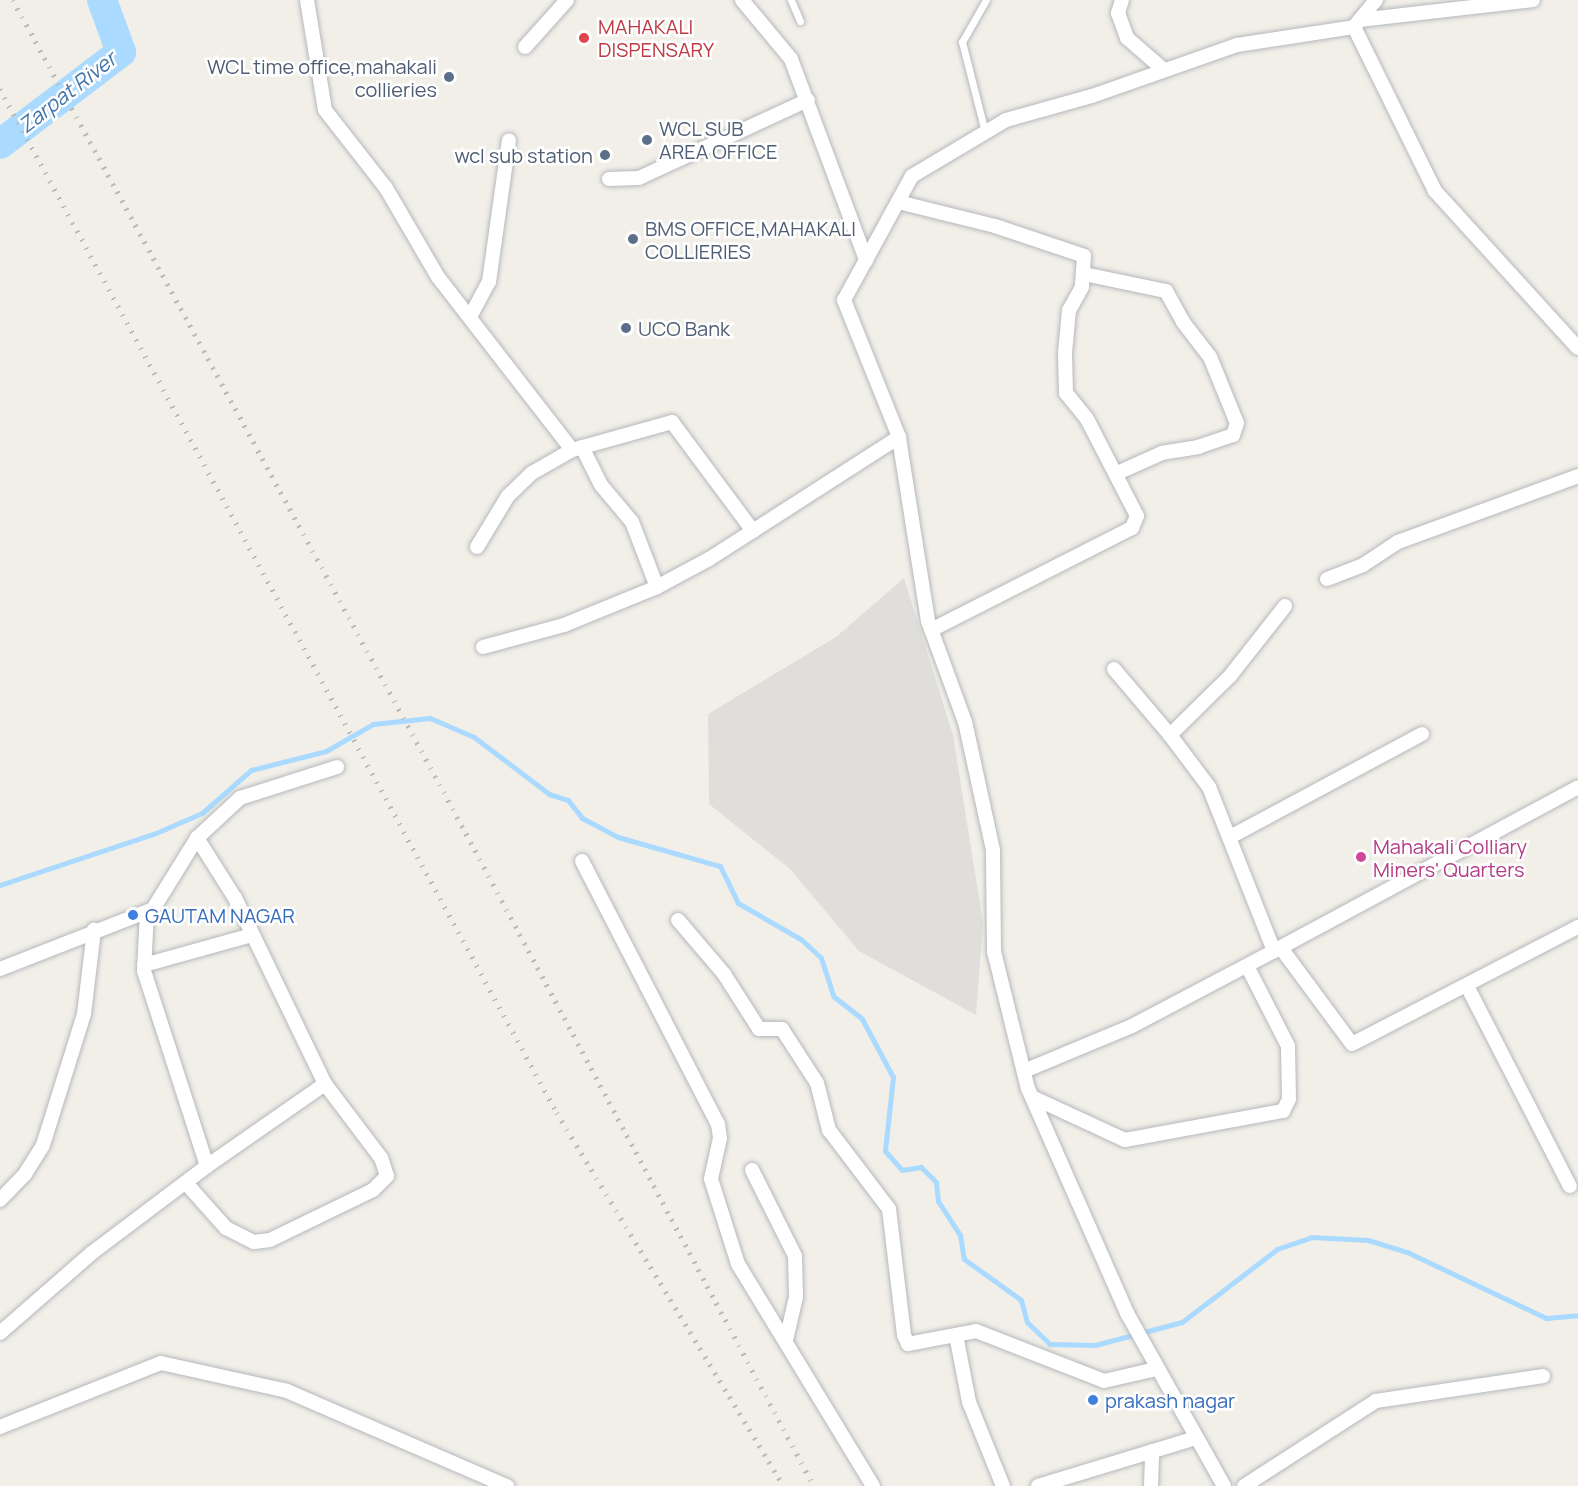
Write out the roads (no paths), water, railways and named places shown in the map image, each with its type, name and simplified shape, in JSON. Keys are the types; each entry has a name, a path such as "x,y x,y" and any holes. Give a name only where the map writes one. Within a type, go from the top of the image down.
{"street":[{"path":"307,0 325,110 387,188 432,268 577,448 601,485 632,522 657,587"},
{"path":"525,47 567,0"},
{"path":"742,0 790,59 808,100 866,261"},
{"path":"1122,0 1118,14 1127,39 1164,70"},
{"path":"1357,24 1376,0"},
{"path":"1224,1486 1127,1313 1032,1097 994,952 993,850 965,722 931,630 900,437 844,300 912,176 1006,120 1237,45 1357,24 1533,0"},
{"path":"1357,24 1435,190 1578,348"},
{"path":"609,179 639,178 808,100"},
{"path":"470,317 489,282 509,140"},
{"path":"898,202 1082,255 1086,260 1082,287 1070,310 1065,344 1066,393 1087,419 1135,511 1136,523 1132,528 931,630"},
{"path":"1084,273 1166,291 1183,322 1210,357 1237,423 1233,435 1199,447 1162,453 1115,474"},
{"path":"477,548 517,484 577,448 672,422 753,531"},
{"path":"483,646 564,625 657,587 753,531 900,437"},
{"path":"1326,579 1363,565 1398,542 1578,476"},
{"path":"1170,735 1230,676 1285,606"},
{"path":"1114,669 1170,735 1209,787 1277,950 1353,1044 1578,927"},
{"path":"1230,837 1422,734"},
{"path":"0,969 94,930 147,912 157,905 197,838 240,798 337,767"},
{"path":"1024,1071 1132,1026 1578,787"},
{"path":"186,1183 226,1228 254,1242 270,1240 382,1185 386,1167 325,1084 224,879 197,838"},
{"path":"582,861 718,1124 720,1138 711,1172 716,1196 738,1264 873,1486"},
{"path":"147,912 144,965 207,1166"},
{"path":"678,920 724,974 759,1029 782,1029 817,1083 829,1130 889,1209 906,1340 914,1345 956,1335 983,1333 1109,1382 1155,1366"},
{"path":"0,1200 25,1174 43,1145 84,1014 94,930"},
{"path":"144,965 252,935"},
{"path":"1032,1097 1125,1140 1283,1111 1289,1100 1288,1046 1247,966"},
{"path":"1467,986 1570,1186"},
{"path":"0,1333 93,1252 207,1166 325,1084"},
{"path":"752,1170 795,1256 796,1297 786,1340"},
{"path":"956,1335 969,1402 1003,1486"},
{"path":"0,1427 161,1364 287,1391 507,1486"},
{"path":"1244,1486 1376,1401 1543,1376"},
{"path":"1038,1486 1196,1438"},
{"path":"1151,1486 1152,1451"}],"lane":[{"path":"791,0 800,21"},
{"path":"985,133 962,42 986,0"}],"waterway":[{"name":"Zarpat River","path":"0,144 121,52 102,0"},
{"path":"0,885 156,833 202,813 251,770 326,751 373,724 430,718 474,737 549,794 568,800 582,818 618,837 720,866 738,903 802,940 821,958 833,996 862,1019 893,1077 885,1151 902,1170 921,1167 936,1182 938,1201 960,1235 964,1259 1021,1300 1027,1322 1050,1344 1095,1345 1182,1322 1277,1249 1311,1237 1368,1240 1407,1252 1546,1318 1578,1315"}],"railway":[{"path":"13,0 444,792 814,1486"},
{"path":"0,89 557,1113 784,1486"}],"place":[{"name":"MAHAKALI DISPENSARY","path":"584,38"},
{"name":"WCL time office,mahakali collieries","path":"449,77"},
{"name":"WCL SUB AREA OFFICE","path":"647,140"},
{"name":"wcl sub station","path":"605,155"},
{"name":"BMS OFFICE,MAHAKALI COLLIERIES","path":"633,239"},
{"name":"UCO Bank","path":"626,328"},
{"name":"Mahakali Colliary Miners' Quarters","path":"1361,857"},
{"name":"GAUTAM NAGAR","path":"133,915"},
{"name":"prakash nagar","path":"1093,1400"}]}
